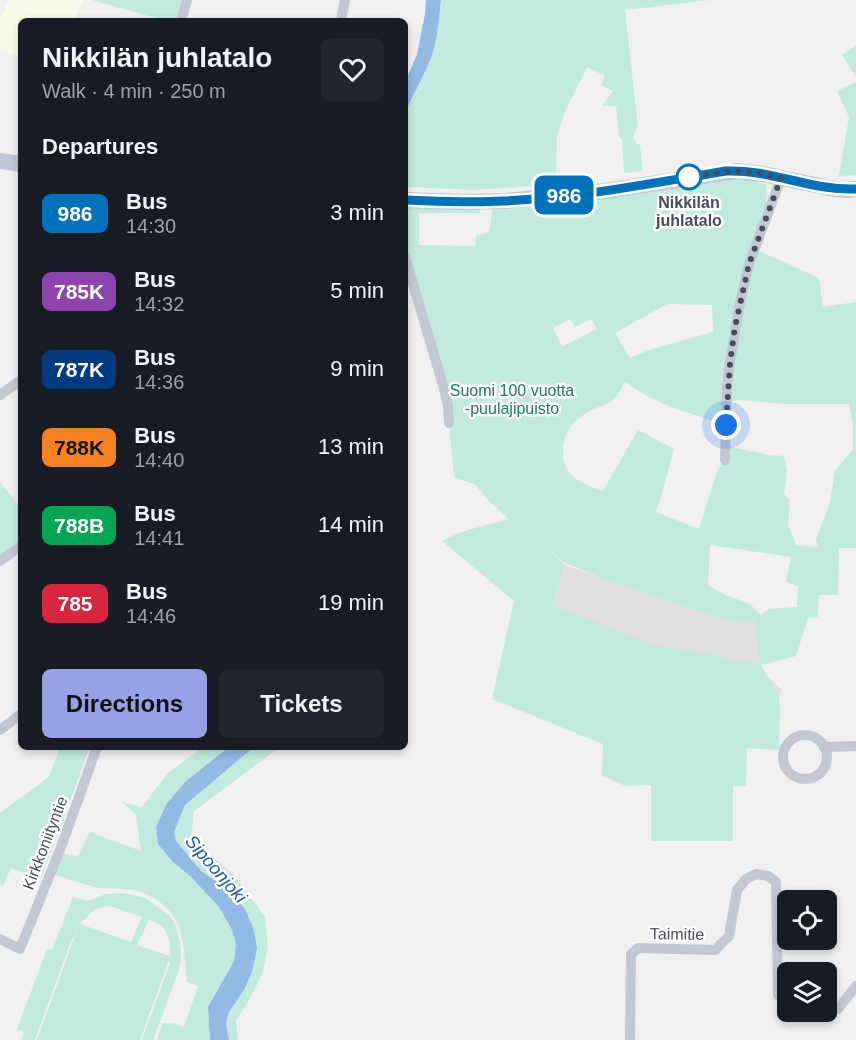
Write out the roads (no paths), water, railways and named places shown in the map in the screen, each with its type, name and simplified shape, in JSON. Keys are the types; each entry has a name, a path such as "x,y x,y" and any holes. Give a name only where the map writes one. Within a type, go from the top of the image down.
{"street":[{"path":"182,18 187,0"},
{"path":"342,18 345,0"},
{"path":"0,161 18,164"},
{"path":"408,200 462,202 516,200 626,188 726,171 747,171 829,188 856,189"},
{"path":"725,460 727,385 739,308 749,264 781,178"},
{"path":"408,267 443,385 449,423"},
{"path":"0,395 18,382"},
{"path":"0,561 18,548"},
{"path":"0,730 18,716"},
{"path":"807,735 820,741 824,747 827,754 826,761 819,774 812,778 798,778 786,769 784,751 793,739 807,735"},
{"path":"824,747 856,746"},
{"name":"Kirkkoniityntie","path":"0,939 20,949 61,847 96,750"},
{"name":"Taimitie","path":"630,1040 631,954 638,948 715,950 729,936 737,890 746,879 756,874 768,876 776,882 777,962"},
{"path":"837,1009 856,986"}],"water":[{"path":"426,0 441,0 433,52 408,107 408,76 417,54"},
{"path":"225,750 250,750 185,805 174,832 176,841 201,871 228,889 245,909 254,930 257,949 252,972 244,990 229,1012 226,1023 229,1040 210,1040 208,1007 234,961 236,944 232,930 219,907 158,844 156,827 167,803 186,781"}],"place":[{"name":"Nikkilän juhlatalo","path":"689,177"}],"park label":[{"name":"Suomi 100 vuotta -puulajipuisto","path":"512,399"}],"water label":[{"name":"Sipoonjoki","path":"216,869"}]}
